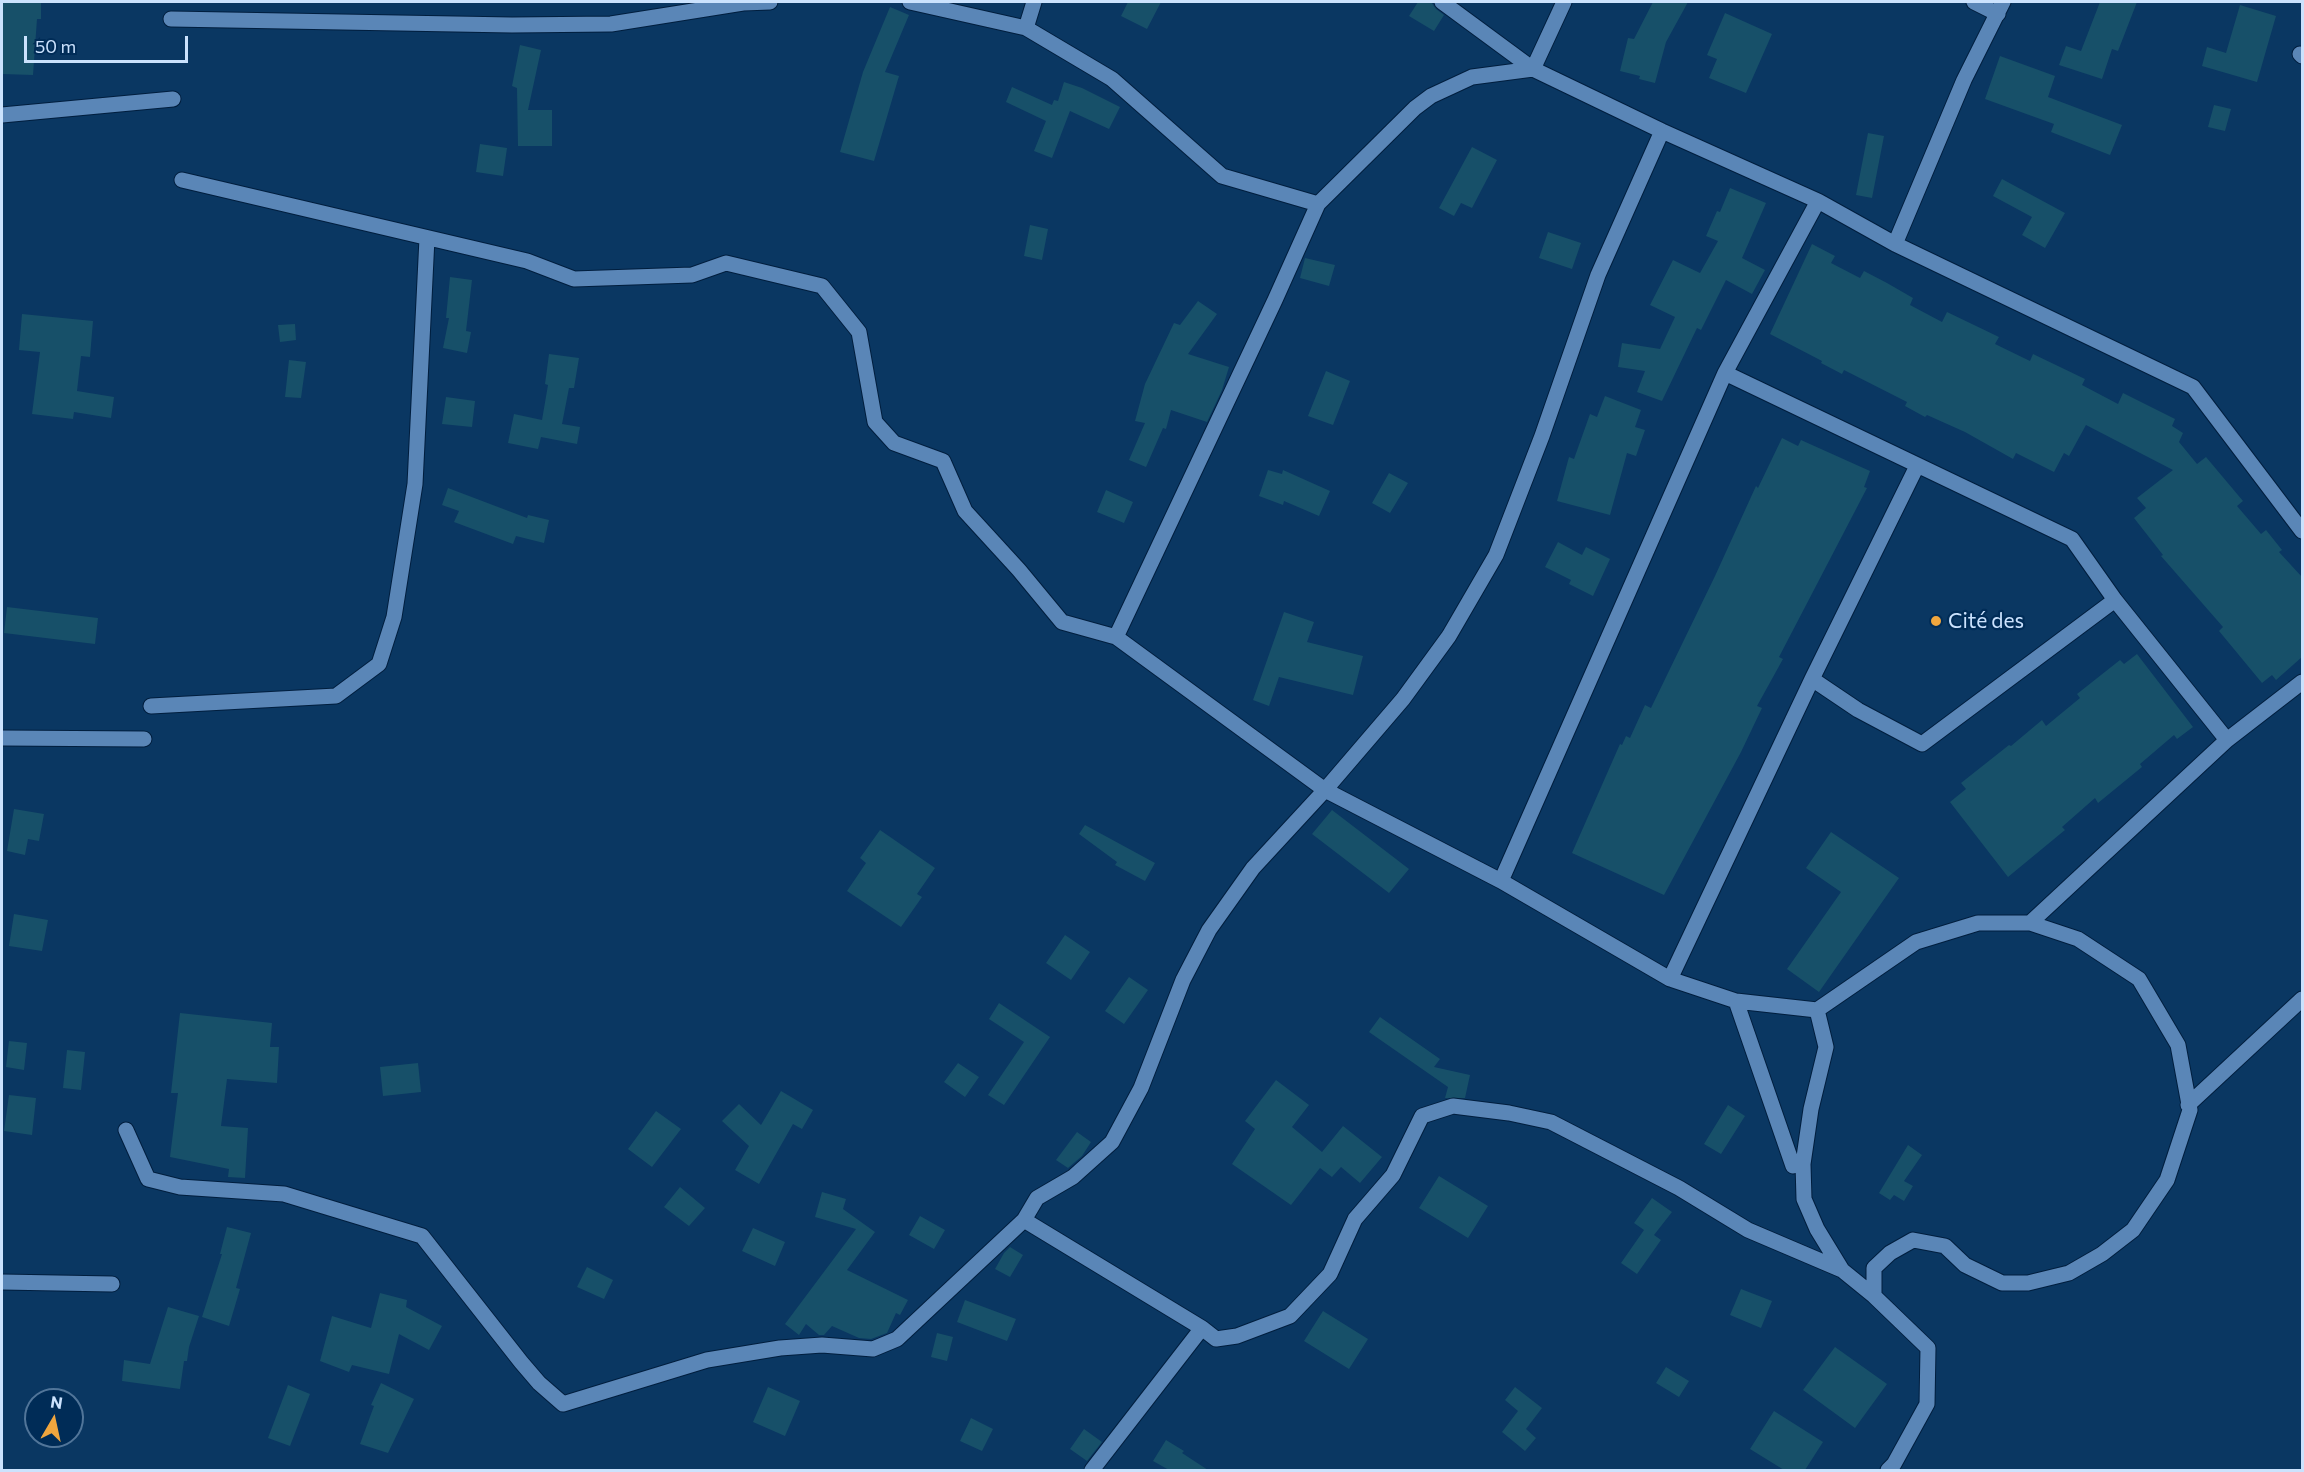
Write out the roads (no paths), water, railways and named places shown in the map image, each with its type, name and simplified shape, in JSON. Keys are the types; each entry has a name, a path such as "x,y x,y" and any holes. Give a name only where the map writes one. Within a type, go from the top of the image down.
{"street":[{"path":"171,19 512,25 610,24 743,3 770,2"},
{"path":"910,2 1026,28 1112,79 1222,176 1318,204"},
{"path":"1026,28 1034,2"},
{"path":"1442,2 1533,69 1662,131 1818,201 1895,244 2193,387 2302,531"},
{"path":"1533,69 1564,2"},
{"path":"1895,244 1964,80 2000,8 1974,2"},
{"path":"1116,637 1318,204 1415,108 1431,96 1472,77 1533,69"},
{"path":"2,115 173,99"},
{"path":"126,1130 148,1179 180,1186 284,1194 422,1236 521,1362 539,1383 563,1404 707,1360 780,1348 822,1345 873,1349 897,1338 1024,1220 1036,1198 1073,1177 1112,1142 1141,1088 1183,980 1209,930 1253,868 1325,790 1403,699 1449,636 1496,555 1542,436 1598,275 1662,131"},
{"path":"182,180 526,261 574,279 692,275 726,263 822,286 859,332 876,422 894,443 943,461 964,512 1019,570 1062,622 1116,637 1325,790 1501,881 1670,979 1736,1001 1817,1011 1916,942 1978,923 2030,923 2078,939 2139,979 2178,1045 2190,1110 2167,1180 2133,1230 2102,1254 2069,1273 2028,1283 2002,1283 1965,1265 1945,1246 1913,1240 1890,1253 1874,1268 1874,1296"},
{"path":"1501,881 1725,373 1818,201"},
{"path":"151,706 336,696 379,664 394,617 415,484 427,238"},
{"path":"1725,373 2072,539 2115,600 2227,740"},
{"path":"1670,979 1812,679 1917,466"},
{"path":"1812,679 1858,710 1922,744 2115,600"},
{"path":"2030,923 2227,740 2302,682"},
{"path":"2,738 144,739"},
{"path":"1736,1001 1793,1166 1803,1164"},
{"path":"2188,1105 2302,1001"},
{"path":"1817,1011 1826,1047 1811,1109 1803,1164 1804,1199 1817,1229 1842,1270"},
{"path":"1024,1220 1202,1328 1216,1339 1237,1336 1290,1316 1330,1274 1355,1219 1393,1175 1422,1116 1453,1106 1509,1113 1551,1122 1679,1188 1748,1230 1842,1270 1874,1296 1928,1348 1927,1404 1894,1464 1888,1470"},
{"path":"2,1282 112,1284"},
{"path":"1092,1470 1202,1328"}],"place":[{"name":"Cité des","path":"1936,621"}]}
